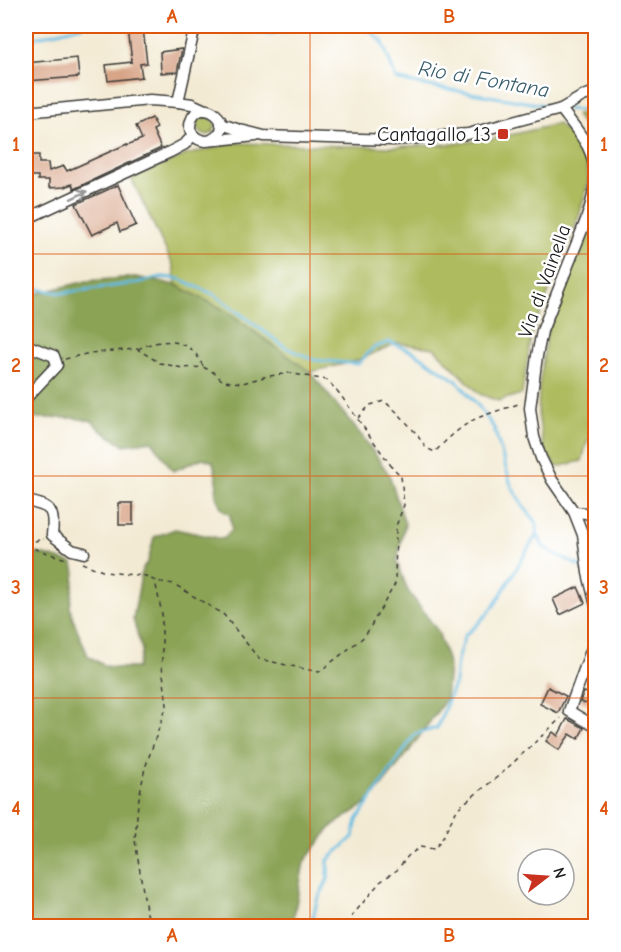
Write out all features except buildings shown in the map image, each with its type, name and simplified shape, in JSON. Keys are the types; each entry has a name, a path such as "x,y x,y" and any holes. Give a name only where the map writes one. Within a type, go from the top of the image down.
{"street":[{"path":"194,31 180,102 189,117 193,135 201,141 262,135 393,140 468,134 565,106 596,92"},
{"path":"26,112 150,100 180,102 192,104 218,115 221,124 219,134 210,141"},
{"name":"Via di Vainella","path":"565,106 587,146 594,164 595,179 592,202 586,220 542,331 530,408 531,422 541,458 574,512 583,535 596,606"},
{"path":"190,122 195,114 204,110"},
{"path":"221,124 262,135"},
{"path":"26,219 170,152 185,144 193,135"},
{"path":"26,345 54,356 57,365 26,398"},
{"path":"26,501 43,505 49,509 53,514 52,535 72,550 84,553"},
{"path":"574,512 596,517"},
{"path":"596,637 569,711 596,727"}],"path":[{"path":"57,365 64,359 90,353 137,349 166,341 184,345 196,353 203,367"},
{"path":"76,562 105,572 146,576 155,581 174,584 224,615 259,659 319,672 365,636 394,584 396,526 404,505 401,476 327,380 289,373 243,382 223,381 203,367 182,368 160,363 137,349"},
{"path":"358,419 370,405 384,401 398,412 426,448 435,452 442,444 479,417 532,399"},
{"path":"26,544 41,541 52,535"},
{"path":"26,544 66,558"},
{"path":"152,927 140,881 135,840 138,803 145,768 166,705 162,666 162,614 155,581"},
{"path":"354,927 352,916 380,882 397,870 408,856 420,847 434,849 441,841 458,808 501,774 569,711"}],"green space":[{"path":"595,109 595,134 590,136 576,115"},
{"path":"202,117 210,117 215,122 213,133 202,135 197,130 197,122"},
{"path":"558,124 573,139 587,160 588,183 579,216 531,337 522,394 498,401 480,394 434,348 397,343 356,361 310,372 224,310 176,285 173,265 131,178 186,155 233,143 390,147 453,144 492,139"},
{"path":"594,217 596,217 595,432 587,442 582,461 557,467 544,451 538,414 539,387 547,333"},
{"path":"135,277 176,285 224,310 310,372 362,436 389,474 405,524 397,561 408,591 438,631 449,666 446,699 407,754 369,802 332,826 304,862 292,926 26,926 26,550 73,563 75,573 70,607 88,656 105,666 137,668 142,650 133,619 142,570 148,561 154,537 175,529 223,539 232,529 230,515 222,509 216,496 217,480 213,462 203,458 173,471 152,441 124,445 100,430 92,421 74,418 26,418 26,295 87,281"}],"waterway":[{"path":"26,38 30,39 82,26"},
{"path":"224,26 267,34 308,26"},
{"name":"Rio di Fontana","path":"364,26 382,41 396,79 556,107"},
{"name":"Rio di Fontana","path":"568,109 580,110 596,105"},
{"path":"26,287 61,293 136,283 162,277 180,279 215,295 285,347 314,360 358,364 373,348 389,342 414,352 458,382 494,428 511,485 537,524 537,534 544,548 585,568"},
{"path":"311,926 317,901 328,879 328,860 353,837 357,820 415,734 437,728 455,682 457,660 465,635 494,606 537,534"}],"place":[{"name":"Cantagallo 13","path":"503,134"}]}
